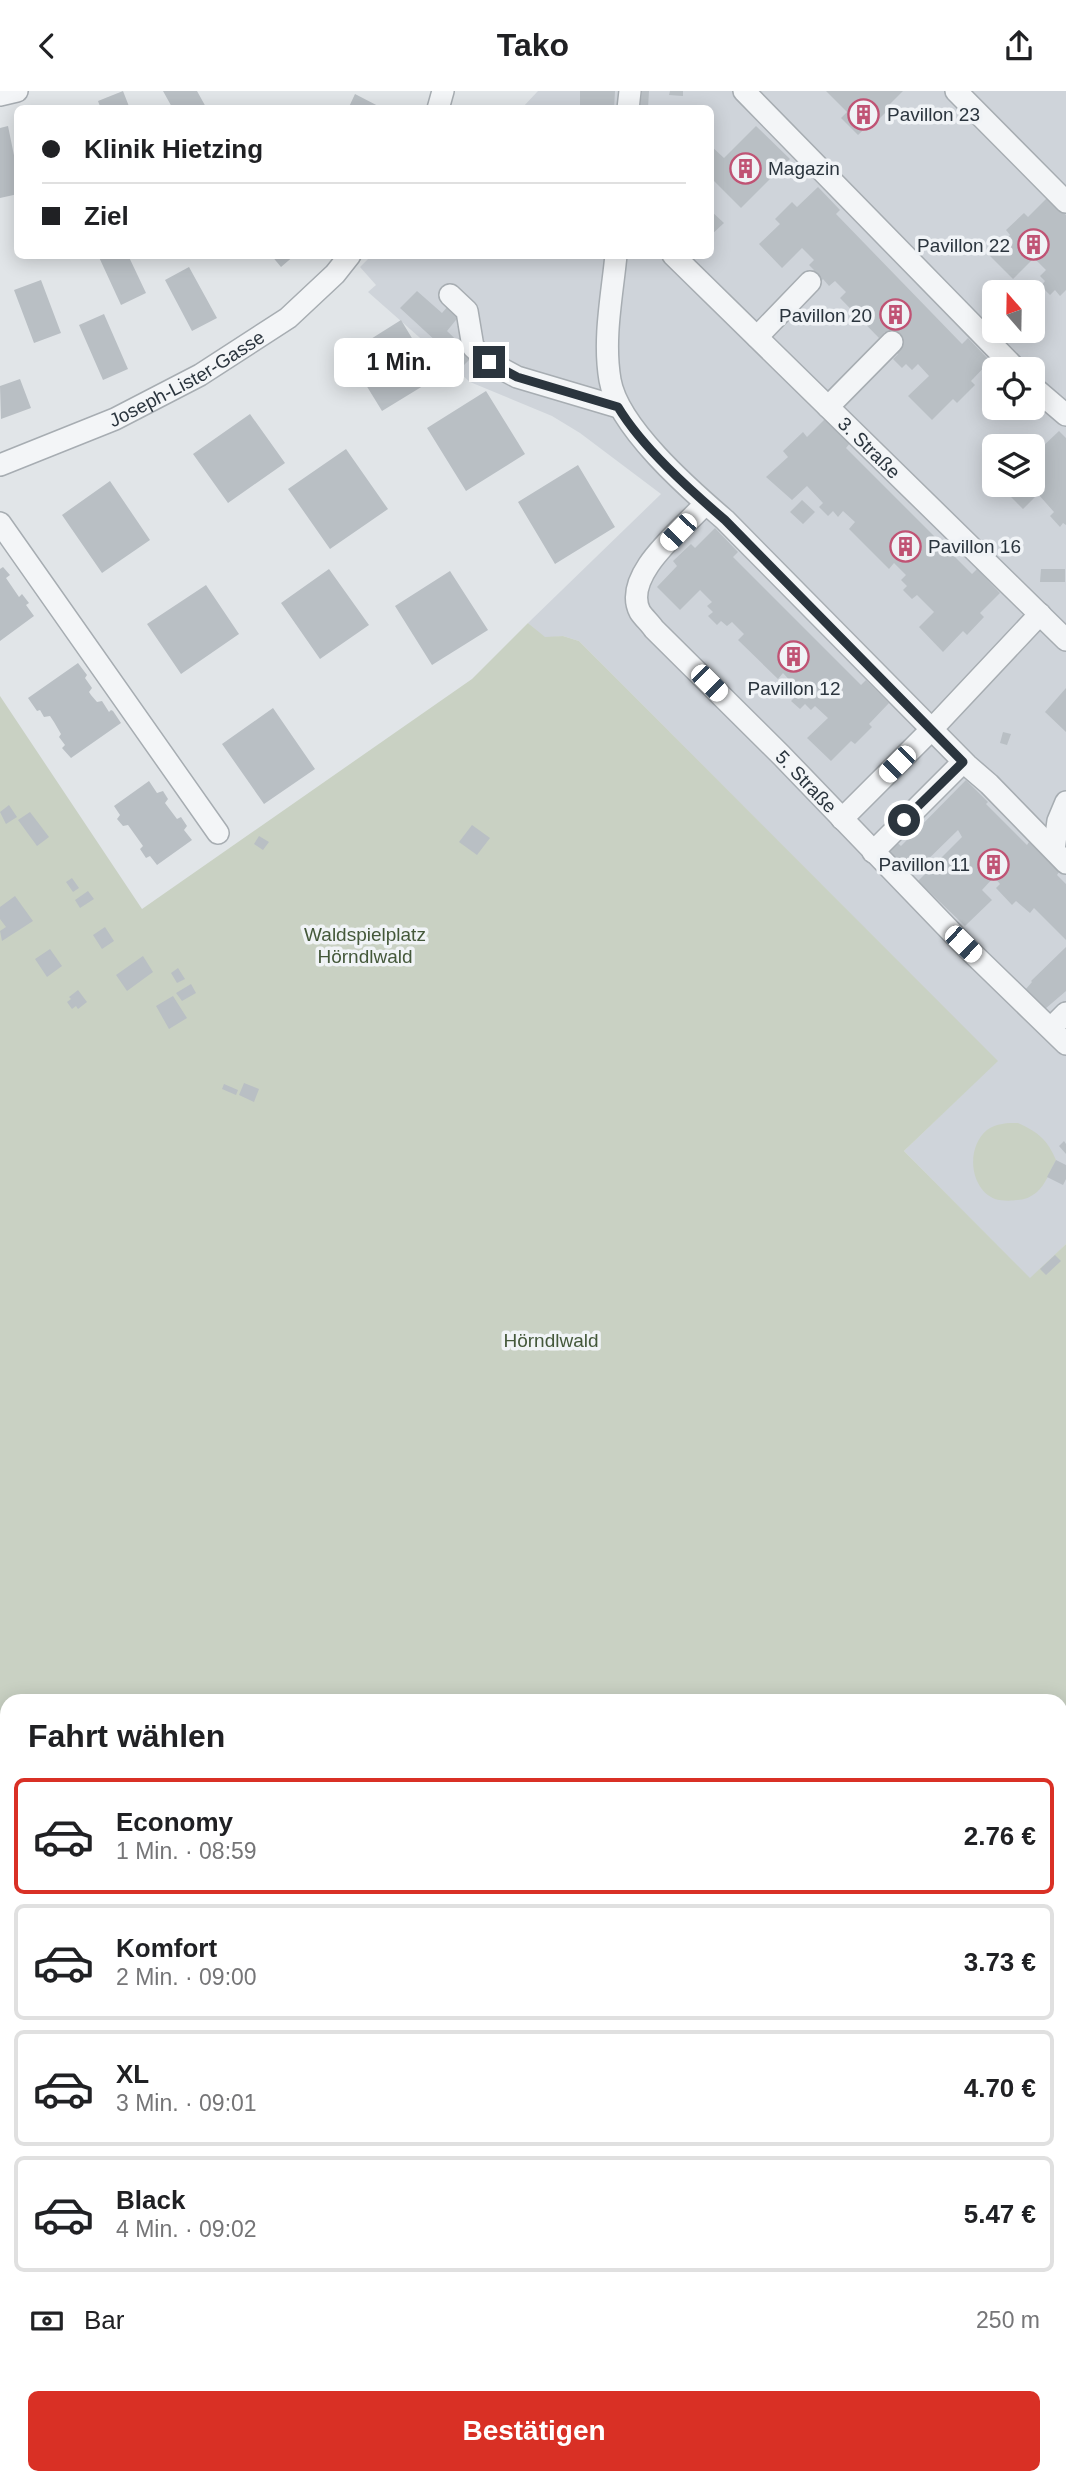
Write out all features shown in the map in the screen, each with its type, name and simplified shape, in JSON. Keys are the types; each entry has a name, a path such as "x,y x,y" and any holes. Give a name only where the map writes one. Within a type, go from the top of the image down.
{"street":[{"path":"0,95 17,91"},
{"path":"956,91 1066,202"},
{"path":"746,92 1004,357"},
{"name":"Joseph-Lister-Gasse","path":"0,465 115,419 200,376 288,318 335,274 347,259"},
{"path":"616,259 608,355 609,377 618,407 632,428 705,504 725,520 963,762 989,784 1060,856"},
{"name":"3. Straße","path":"677,259 1040,614 1065,633"},
{"path":"757,337 810,282"},
{"path":"450,295 467,311 473,347 489,362 517,377 618,407"},
{"path":"828,407 892,342"},
{"path":"1045,397 1066,415"},
{"name":"5. Straße","path":"705,504 646,568 638,591 640,612 972,953 1058,1020 1066,1044"},
{"path":"0,523 218,833"},
{"path":"842,819 932,729 1040,614"},
{"path":"873,852 963,762"},
{"path":"1060,856 1059,821 1066,802"}],"shaded area":[{"path":"538,91 1066,91 1066,1244 1030,1279 904,1151 997,1061 579,641 563,636 545,638 528,623 661,494 580,433 552,416 470,382 368,292 376,285 360,267 368,259 714,259 714,105 525,105"}],"green space":[{"name":"Hörndlwald","path":"528,623 545,637 563,636 579,641 998,1061 904,1151 1030,1278 1066,1244 1066,1694 0,1694 0,696 142,909 472,679"},
{"path":"1018,1123 1042,1137 1056,1160 1037,1192 1020,1200 995,1199 986,1194 976,1177 973,1156 976,1146 987,1130 1002,1124"}],"building":[{"path":"123,91 128,105 100,105 98,101"},
{"path":"163,91 197,91 205,105 171,105"},
{"path":"580,91 615,91 614,105 580,105"},
{"path":"642,91 649,91 648,105 640,105"},
{"path":"670,91 683,91 683,96 669,95"},
{"name":"Pavillon 23","path":"826,91 903,91 879,119 877,117 858,135 841,118 847,112"},
{"path":"355,94 376,105 350,105"},
{"path":"8,126 14,155 14,195 0,198 0,128"},
{"name":"Magazin","path":"756,126 790,159 741,208 714,181 714,149 724,158"},
{"name":"Pavillon 20","path":"818,187 840,210 836,214 962,344 968,338 986,357 982,357 982,369 971,381 975,385 957,403 953,399 932,420 908,396 929,376 918,364 912,370 906,364 902,368 893,359 898,354 893,349 898,345 885,332 879,338 840,298 846,292 835,281 829,286 823,279 819,284 809,275 814,270 809,265 814,260 802,248 782,268 759,244 780,224 775,219 792,202 797,207"},
{"name":"Pavillon 22","path":"1048,197 1066,215 1066,290 1060,296 1055,290 1050,295 1045,290 1045,280 1040,276 1046,270 1034,258 1013,279 989,255 1010,235 1006,230 1024,213 1028,217"},
{"path":"714,214 724,223 714,232"},
{"path":"100,259 130,259 146,293 121,305"},
{"path":"274,259 290,259 281,267"},
{"path":"189,267 217,318 192,331 165,280"},
{"path":"41,280 61,333 34,343 14,290"},
{"path":"417,291 442,313 449,305 460,315 447,331 473,356 463,366 400,308"},
{"path":"104,314 128,369 103,380 79,325"},
{"path":"401,320 436,378 382,411 347,354"},
{"path":"20,379 31,408 1,419 0,386"},
{"path":"486,391 525,454 466,491 427,428"},
{"path":"250,414 285,463 228,503 193,454"},
{"name":"Pavillon 16","path":"826,418 851,442 846,448 972,574 977,569 1000,593 980,613 984,617 967,635 963,631 943,652 919,627 934,612 917,595 912,599 903,590 907,586 901,580 906,575 894,563 889,569 849,529 855,522 843,511 838,517 833,511 828,516 819,507 823,503 807,486 792,500 766,477 788,457 783,451 803,432 807,437"},
{"path":"1059,431 1066,438 1066,525 1063,523 1060,527 1050,516 1054,512 1041,497 1045,497 1045,444"},
{"path":"346,449 388,509 330,549 288,489"},
{"path":"578,465 615,527 555,564 518,502"},
{"path":"110,481 150,540 102,573 62,515"},
{"path":"1011,497 1035,497 1023,509"},
{"path":"802,500 815,512 803,524 790,512"},
{"name":"Pavillon 12","path":"715,528 738,552 733,557 861,685 866,680 889,703 869,724 872,727 855,744 851,741 831,761 807,738 828,718 815,706 811,710 805,704 800,709 791,701 796,696 791,690 795,686 783,673 778,679 738,640 744,634 732,622 727,626 721,621 717,625 708,616 713,612 707,606 712,602 700,590 680,610 657,587 677,566 673,561 691,544 695,548"},
{"path":"3,567 10,575 6,578 19,597 22,594 29,603 26,605 34,616 0,641 0,569"},
{"path":"329,569 369,625 320,659 281,603"},
{"path":"1041,569 1065,569 1065,582 1040,582"},
{"path":"450,571 488,630 432,665 395,606"},
{"path":"206,585 239,634 181,674 147,624"},
{"path":"78,663 87,675 85,678 92,688 89,692 91,695 97,702 102,701 109,712 113,711 121,723 71,758 62,748 65,745 59,737 61,734 50,716 44,717 28,698"},
{"path":"1066,688 1066,732 1045,712"},
{"path":"273,708 315,769 264,804 222,744"},
{"path":"1003,732 1011,734 1007,745 1000,743"},
{"name":"Pavillon 11","path":"966,780 1027,845 1029,842 1059,872 1057,875 1066,884 1066,940 1034,908 1030,913 1016,901 1012,905 996,888 1000,884 994,877 982,890 992,900 965,926 918,881 962,837 958,830 912,875 883,845 891,837 901,846"},
{"path":"149,781 157,793 163,791 168,799 165,803 177,819 181,817 187,826 184,830 192,840 157,865 150,856 146,858 140,849 143,846 128,825 123,826 117,819 120,815 114,806"},
{"path":"9,805 17,817 6,824 0,812"},
{"path":"30,812 49,837 37,846 18,820"},
{"path":"472,825 490,838 477,855 459,842"},
{"path":"259,836 269,842 263,850 254,844"},
{"path":"72,878 79,888 73,892 66,882"},
{"path":"88,891 94,899 80,908 75,900"},
{"path":"15,896 33,921 2,941 0,931 6,927 0,919 0,907"},
{"path":"105,927 114,941 102,949 93,935"},
{"path":"1066,947 1066,991 1045,1009 1025,990"},
{"path":"50,949 62,966 47,977 35,959"},
{"path":"143,956 153,972 127,991 116,975"},
{"path":"178,968 185,979 177,983 171,973"},
{"path":"191,984 196,993 182,1001 176,993"},
{"path":"78,990 87,1002 78,1009 76,1006 72,1009 67,1002"},
{"path":"173,996 187,1018 169,1029 156,1006"},
{"path":"244,1083 259,1089 254,1102 239,1095"},
{"path":"224,1084 238,1090 236,1095 222,1089"},
{"path":"1064,1141 1066,1144 1066,1154 1059,1146"},
{"path":"1056,1160 1066,1165 1063,1185 1047,1177"},
{"path":"1055,1255 1061,1261 1046,1275 1040,1269"}],"place":[{"name":"Pavillon 23","path":"864,114"},
{"name":"Magazin","path":"745,168"},
{"name":"Pavillon 22","path":"1033,245"},
{"name":"Pavillon 20","path":"895,315"},
{"name":"Pavillon 16","path":"905,546"},
{"name":"Pavillon 12","path":"794,657"},
{"name":"Pavillon 11","path":"993,864"}],"route":[{"path":"489,362 517,377 618,407 632,428 705,504 725,520 963,762 904,820"}],"park label":[{"name":"Waldspielplatz Hörndlwald","path":"365,945"}]}
